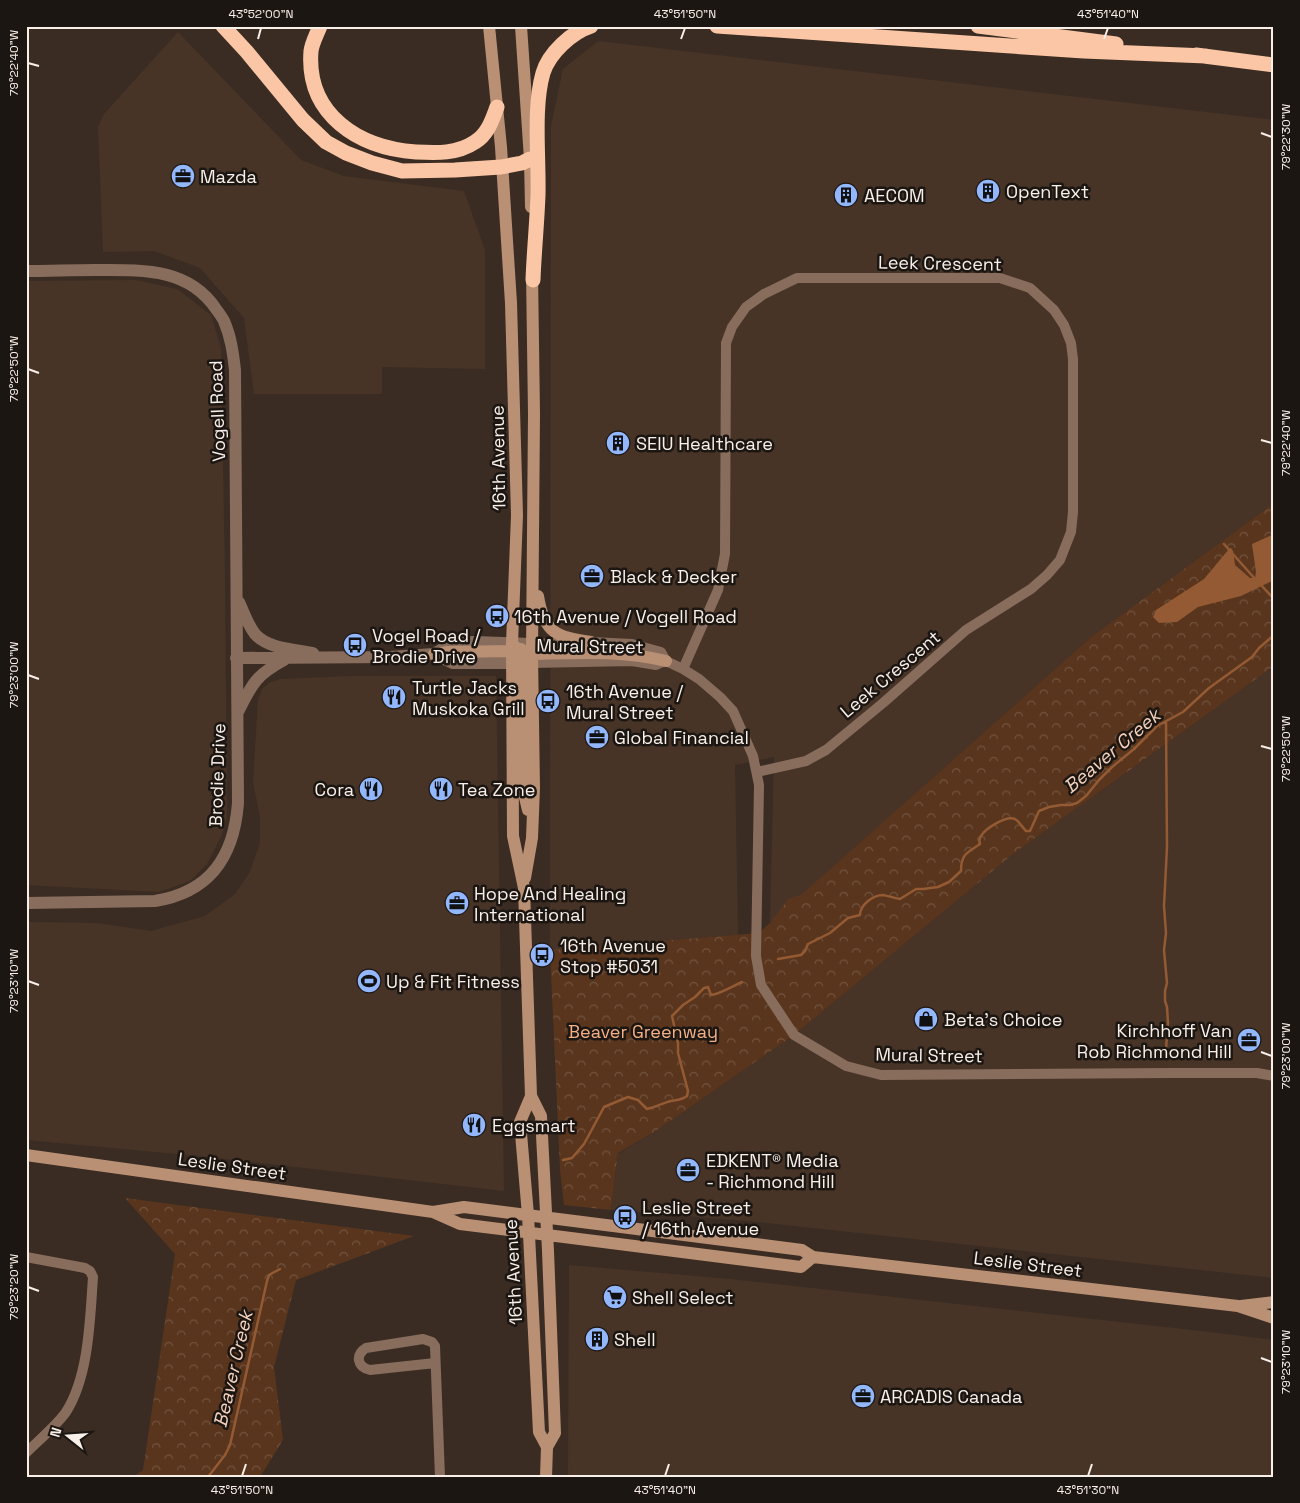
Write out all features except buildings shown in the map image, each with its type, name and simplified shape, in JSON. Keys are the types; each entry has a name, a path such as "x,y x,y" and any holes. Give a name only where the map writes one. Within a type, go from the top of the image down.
{"highway":[{"path":"223,26 303,120 326,142 346,153 372,163 402,171 501,167 522,163 530,159"},
{"path":"320,26 311,50 312,78 320,100 334,119 357,137 379,146 393,149 430,153 454,152 476,142 488,130 497,107"},
{"path":"533,280 538,195 540,88 544,71 554,54 565,41 591,26"},
{"path":"716,26 1084,51 1206,56"},
{"path":"978,26 1274,65"}],"main road":[{"name":"16th Avenue","path":"489,26 506,218 514,366 522,654 534,788 532,838 524,888"},
{"name":"16th Avenue","path":"521,26 530,159 533,280 533,565 522,654 513,836 524,888 530,1096 520,1122 529,1231 539,1432 547,1447"},
{"path":"533,565 540,606 543,616 550,627 554,632 567,638 592,642"},
{"path":"522,654 635,655 666,661"},
{"name":"16th Avenue","path":"530,1096 541,1116 548,1234 554,1433 547,1447 546,1477"},
{"name":"Leslie Street","path":"26,1155 433,1212 460,1224 529,1231 620,1245 801,1267 813,1257"},
{"name":"Leslie Street","path":"433,1212 464,1207 546,1217 802,1250 813,1257 1238,1306 1274,1318"},
{"name":"Leslie Street","path":"1238,1306 1274,1302"}],"street":[{"name":"Vogell Road","path":"26,271 136,270 157,272 185,281 199,290 211,302 224,320 232,345 235,370 237,598"},
{"name":"Leek Crescent","path":"683,669 718,590 725,554 726,343 732,326 746,307 764,294 797,278 1000,278 1030,288 1054,310 1064,325 1071,343 1073,359 1073,512 1071,532 1060,560 1048,576 1032,589 966,630 826,750 806,761 757,772"},
{"path":"237,598 249,625 255,634 262,639 273,645 338,658"},
{"name":"Brodie Drive","path":"26,903 155,901 167,899 197,886 207,878 225,856 232,841 238,803 237,598"},
{"path":"236,658 390,657 434,654 453,643 475,642 522,654"},
{"name":"Mural Street","path":"522,654 592,642 632,644 661,652 666,661 698,679 720,697 734,712 757,772 759,798 756,956 761,985 794,1035 846,1066 881,1075 1257,1073 1274,1076"},
{"path":"434,654 454,663 522,654"},
{"path":"237,715 256,678 287,658"},
{"name":"Mural Street","path":"1257,1073 1274,1067"},
{"path":"26,1257 85,1268 90,1271 93,1277 87,1347 79,1384 65,1413 26,1453"},
{"path":"435,1363 370,1370 360,1365 359,1355 366,1348 423,1339 432,1342 435,1346 440,1477"}],"shaded area":[{"path":"178,32 301,160 344,176 464,191 485,250 485,369 382,367 382,394 254,394 244,318 200,268 154,251 103,252 98,127 104,114"},
{"path":"598,41 1274,120 1274,503 1091,637 770,923 774,757 735,765 738,935 550,950 551,126 563,69"},
{"path":"136,280 177,289 211,315 221,348 227,816 222,835 207,864 190,881 159,892 26,885 26,281"},
{"path":"1274,534 1274,580 1241,596 1198,607 1177,622 1159,623 1153,617 1156,610 1204,579 1231,548 1235,565 1250,578 1255,578 1256,572 1252,544"},
{"path":"1274,666 1274,1278 758,1222 611,1210 618,1154 656,1131 794,1035 1012,855"},
{"path":"350,676 496,676 504,1191 199,1156 26,1140 26,922 97,923 151,931 205,916 235,894 250,872 260,843 260,817 253,782 258,700 262,689 270,682 281,679"},
{"path":"569,1265 730,1279 1274,1340 1274,1477 568,1477"}],"green space":[{"name":"Beaver Greenway","path":"1274,503 1274,666 1012,855 794,1035 656,1131 618,1153 611,1210 564,1205 560,1169 550,950 759,933 771,922 788,899 801,895 1091,637"},
{"path":"125,1198 414,1236 296,1280 274,1367 283,1440 260,1477 133,1477 143,1470 175,1254"}],"waterway":[{"path":"1224,544 1256,580"},
{"path":"1260,584 1274,599"},
{"name":"Beaver Creek","path":"778,959 801,955 808,944 830,933 848,918 860,915 865,904 879,895 900,899 916,889 938,887 949,882 961,871 962,861 966,854 980,844 983,833 996,823 1011,818 1018,821 1026,831 1030,831 1039,811 1049,807 1077,803 1086,796 1112,767 1134,749 1157,726 1183,712 1209,688 1252,657 1274,635"},
{"path":"1166,722 1167,847 1164,906 1166,933 1164,950 1167,983 1165,1001 1168,1023 1166,1049"},
{"name":"Beaver Creek","path":"563,1160 572,1158 584,1144 604,1107 628,1097 638,1100 647,1109 687,1096 688,1091 678,1053 678,1043 672,1016 704,988 708,987 711,995 742,982"},
{"name":"Beaver Creek","path":"208,1477 225,1455 230,1445 267,1281 269,1275 280,1269"}],"place":[{"name":"Mazda","path":"183,176"},
{"name":"OpenText","path":"988,191"},
{"name":"AECOM","path":"846,195"},
{"name":"SEIU Healthcare","path":"618,443"},
{"name":"Black & Decker","path":"592,576"},
{"name":"16th Avenue / Vogell Road","path":"497,616"},
{"name":"Vogel Road / Brodie Drive","path":"355,645"},
{"name":"Turtle Jacks Muskoka Grill","path":"394,697"},
{"name":"16th Avenue / Mural Street","path":"548,701"},
{"name":"Global Financial","path":"597,737"},
{"name":"Cora","path":"371,789"},
{"name":"Tea Zone","path":"441,789"},
{"name":"Hope And Healing International","path":"457,903"},
{"name":"16th Avenue Stop #5031","path":"542,955"},
{"name":"Up & Fit Fitness","path":"369,981"},
{"name":"Beta's Choice","path":"926,1019"},
{"name":"Kirchhoff Van Rob Richmond Hill","path":"1249,1040"},
{"name":"Eggsmart","path":"474,1125"},
{"name":"EDKENT® Media - Richmond Hill","path":"688,1170"},
{"name":"Leslie Street / 16th Avenue","path":"625,1217"},
{"name":"Shell Select","path":"615,1297"},
{"name":"Shell","path":"597,1339"},
{"name":"ARCADIS Canada","path":"863,1396"}]}
